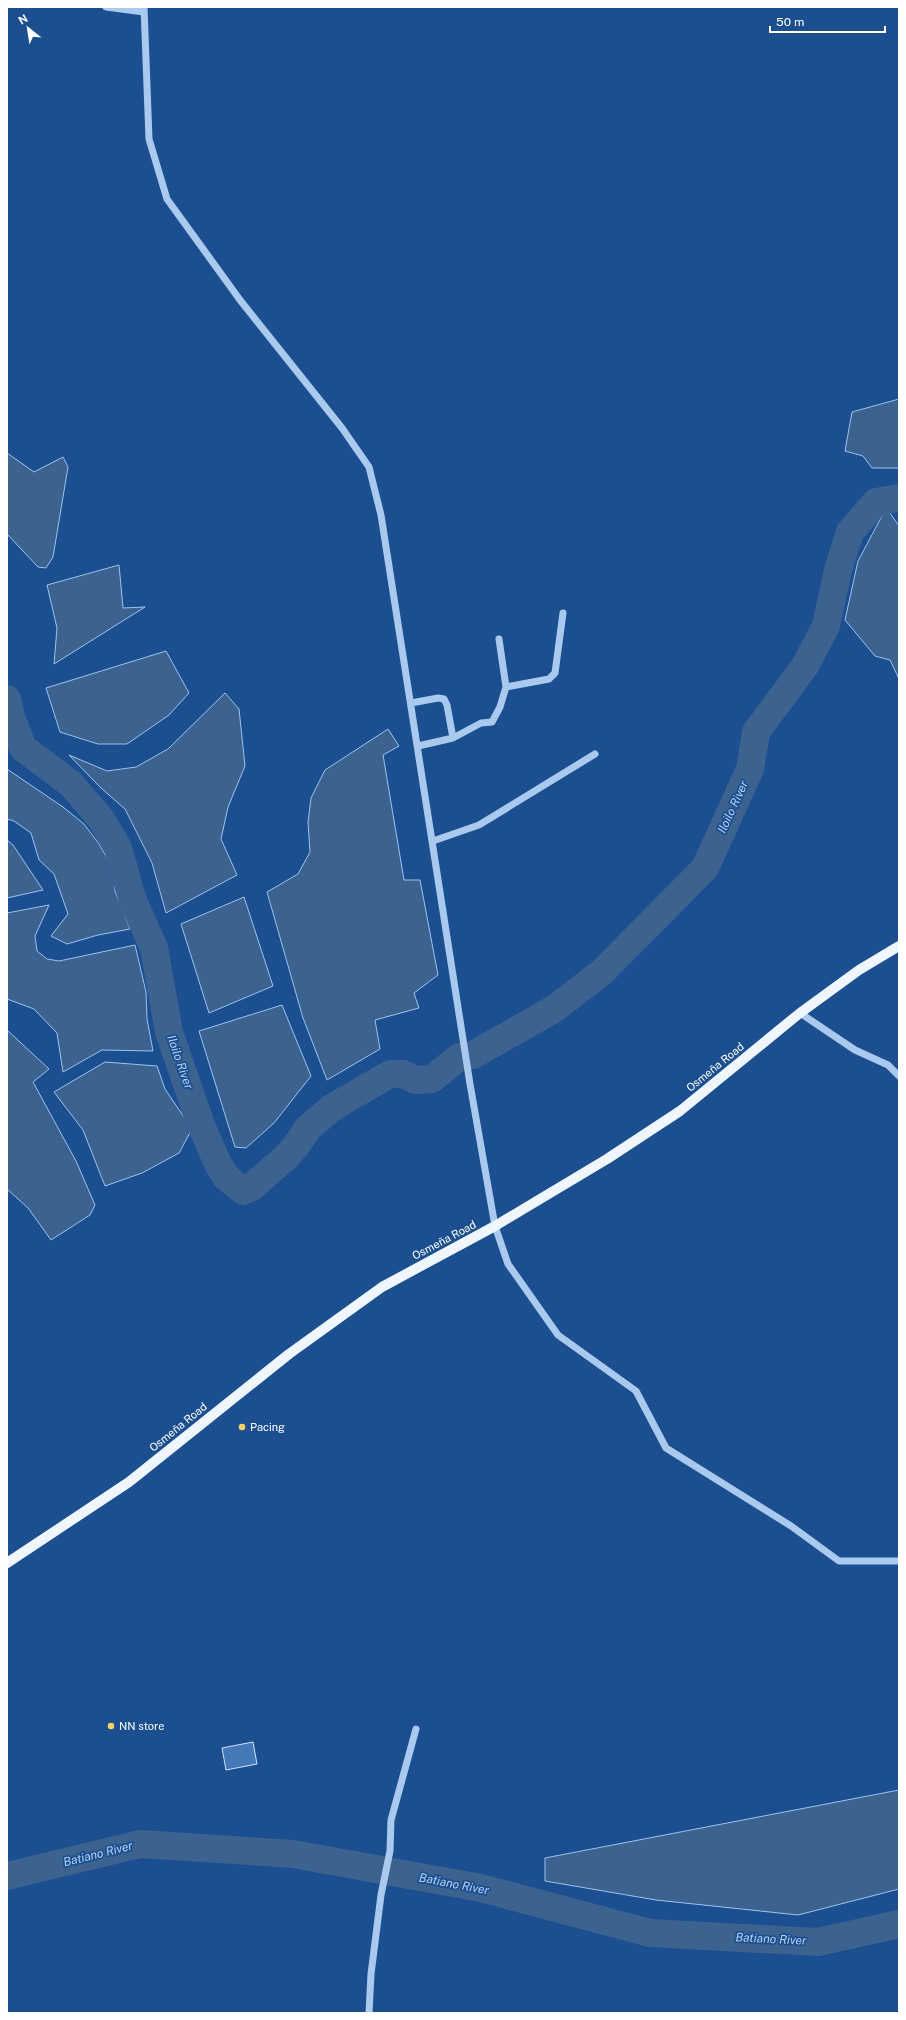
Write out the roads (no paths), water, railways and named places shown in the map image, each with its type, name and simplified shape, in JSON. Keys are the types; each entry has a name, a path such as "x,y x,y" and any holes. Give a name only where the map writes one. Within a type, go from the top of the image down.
{"main road":[{"name":"Osmeña Road","path":"7,1563 129,1482 289,1354 382,1287 495,1226 608,1159 680,1111 800,1013 859,970 899,946"}],"street":[{"path":"106,7 144,9 149,139 167,199 240,300 342,428 369,468 381,515 470,1084 495,1226 508,1264 558,1335 636,1391 666,1448 791,1526 839,1561 899,1561"},
{"path":"506,686 549,679 555,673 562,613"},
{"path":"418,746 453,738 481,723 492,722 500,707 506,686 499,639"},
{"path":"411,703 438,698 444,699 447,705 453,738"},
{"path":"433,841 478,825 595,754"},
{"path":"800,1013 855,1050 888,1065 899,1076"},
{"path":"369,2013 371,1974 381,1895 390,1851 391,1820 416,1729"}],"water":[{"path":"899,399 899,468 872,468 863,456 845,451 852,412"},
{"path":"7,453 34,472 63,457 68,467 53,557 46,568 38,567 7,534"},
{"path":"890,513 899,526 899,679 890,660 875,656 845,620 858,561 883,514"},
{"path":"119,565 123,608 145,607 54,664 57,628 47,585"},
{"path":"166,651 189,693 169,715 127,744 98,744 60,732 46,688"},
{"path":"225,693 239,709 245,766 228,807 221,839 237,875 166,913 152,863 125,809 101,788 69,755 107,771 136,767 168,749"},
{"path":"388,729 399,746 383,755 404,880 420,880 438,975 414,993 419,1008 375,1020 380,1049 327,1080 303,1018 267,892 298,874 310,852 308,822 311,798 325,770"},
{"path":"7,769 63,807 84,824 99,844 114,870 115,891 130,929 98,935 67,944 51,936 68,914 54,874 39,860 31,833 14,821 7,819"},
{"path":"7,840 13,845 43,890 7,898"},
{"path":"244,897 273,986 209,1013 181,924"},
{"path":"49,905 35,936 37,951 47,959 59,961 135,945 146,992 147,1019 153,1051 102,1050 63,1072 57,1033 34,1009 7,999 7,913"},
{"path":"282,1005 311,1076 274,1123 246,1148 235,1147 199,1031"},
{"path":"7,1030 49,1069 33,1082 76,1161 95,1205 90,1215 51,1240 28,1208 7,1189"},
{"path":"105,1062 157,1066 165,1089 192,1129 179,1153 142,1173 105,1186 83,1130 54,1092"},
{"path":"899,1790 899,1889 798,1915 656,1900 545,1881 545,1858"}],"waterway":[{"name":"Iloilo River","path":"473,1055 554,1009 602,972 705,868 750,769 756,732 805,666 826,626 838,570 850,532 876,502 899,498"},
{"name":"Iloilo River","path":"7,699 11,717 23,748 71,784 101,819 118,848 133,901 154,948 169,1032 201,1125 218,1164 226,1177 243,1191 252,1187 285,1158 296,1146 308,1128 333,1107 390,1074 403,1074 415,1080 432,1079 459,1057"},
{"name":"Batiano River","path":"7,1876 140,1844 293,1854 481,1888 650,1933 818,1942 899,1924"}],"place":[{"name":"Pacing","path":"242,1427"},
{"name":"NN store","path":"111,1726"}]}
